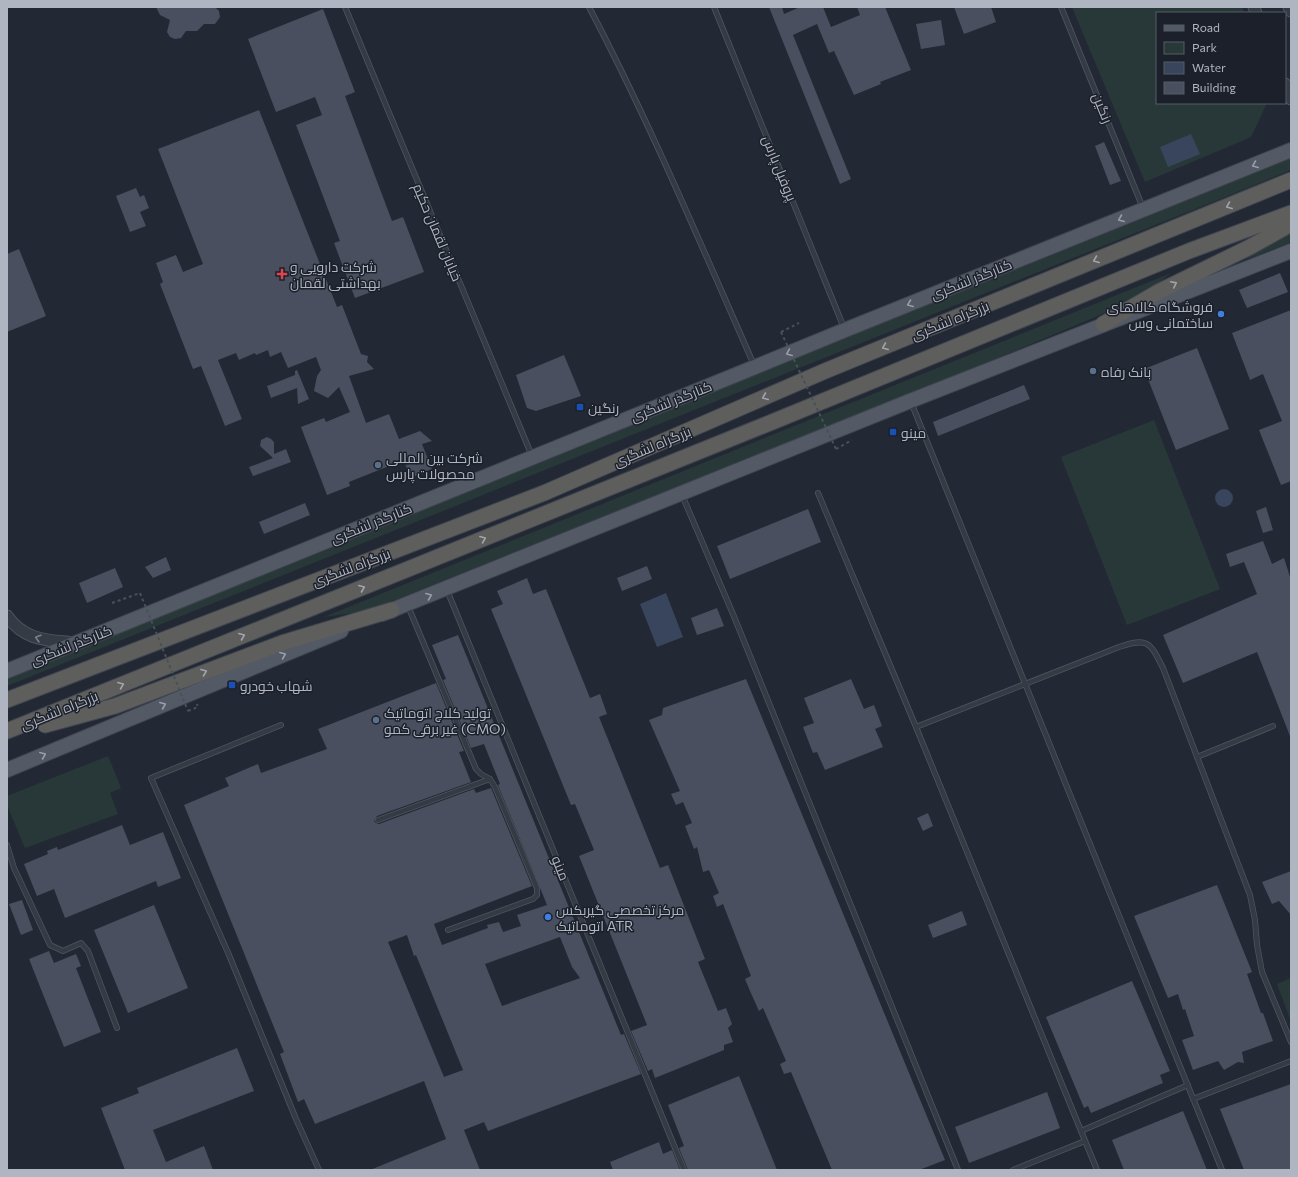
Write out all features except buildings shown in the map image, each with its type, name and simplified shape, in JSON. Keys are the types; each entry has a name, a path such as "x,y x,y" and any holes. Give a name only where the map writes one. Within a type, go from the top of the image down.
{"highway":[{"name":"بزرگراه لشگری","path":"7,700 544,493 825,371 1291,180"},
{"name":"بزرگراه لشگری","path":"7,732 1189,251 1291,213"},
{"path":"1103,324 1158,292 1250,247 1291,224"},
{"path":"7,732 24,730 115,706 282,643 392,610"}],"main road":[{"name":"کنارگذر لشگری","path":"7,671 1291,150"},
{"path":"7,770 392,610 910,401 1291,251"}],"street":[{"path":"1289,7 1291,11"},
{"path":"1286,86 1291,99"},
{"path":"7,616 12,623 27,634 39,639 76,643"}],"lane":[{"name":"خیابان لقمان حکیم","path":"344,7 532,458"},
{"path":"589,7 678,191 755,367"},
{"name":"پروفیل پارس","path":"714,7 845,330"},
{"name":"رنگین","path":"1062,7 1144,210"},
{"path":"910,401 1222,1170"},
{"path":"818,493 916,727 1097,1170"},
{"path":"682,494 733,614 958,1170"},
{"name":"مینو","path":"447,589 684,1170"},
{"path":"407,604 476,769 481,774 490,778 496,787 537,888 537,895 533,899 448,930"},
{"path":"916,727 1134,642 1150,645 1163,668 1250,895 1262,972 1291,1042"},
{"path":"281,725 151,778 229,955 296,1119 319,1170"},
{"path":"1197,757 1274,726"},
{"path":"378,820 490,778"},
{"path":"7,844 14,868 50,945 62,950 81,943 88,951 117,1028"},
{"path":"1193,1099 1291,1061"},
{"path":"1081,1131 1188,1085"},
{"path":"1013,1170 1085,1141"}],"path":[{"path":"799,323 781,332 836,449 852,440"},
{"path":"112,603 140,593 188,711"}],"green space":[{"path":"1072,7 1242,7 1244,12 1156,12 1156,104 1267,104 1251,137 1145,182"},
{"path":"1291,153 1291,170 7,686 7,674"},
{"path":"1291,228 1291,242 1251,258 1233,260"},
{"path":"1171,273 1143,295 1093,318 912,394 367,611 324,617"},
{"path":"1154,420 1220,589 1127,625 1061,457"},
{"path":"108,756 121,788 110,793 118,814 25,848 7,805 7,796"},
{"path":"1291,978 1291,1022 1277,984"}],"water":[{"path":"1191,134 1200,154 1168,167 1160,147"},
{"path":"1220,489 1228,489 1233,494 1231,505 1228,507 1220,507 1215,502 1215,494"},
{"path":"666,593 683,637 657,647 640,604"}],"place":[{"name":"شرکت دارویی و بهداشتی لقمان","path":"282,274"},
{"name":"فروشگاه کالاهای ساختمانی وس","path":"1221,314"},
{"name":"بانک رفاه","path":"1093,371"},
{"name":"رنگین","path":"580,407"},
{"name":"مینو","path":"893,432"},
{"name":"شرکت بین المللی محصولات پارس","path":"378,465"},
{"name":"شهاب خودرو","path":"232,685"},
{"name":"تولید کلاچ اتوماتیک غیر برقی کمو (CMO)","path":"376,720"},
{"name":"مرکز تخصصی گیربکس اتوماتیک ATR","path":"548,917"}]}
